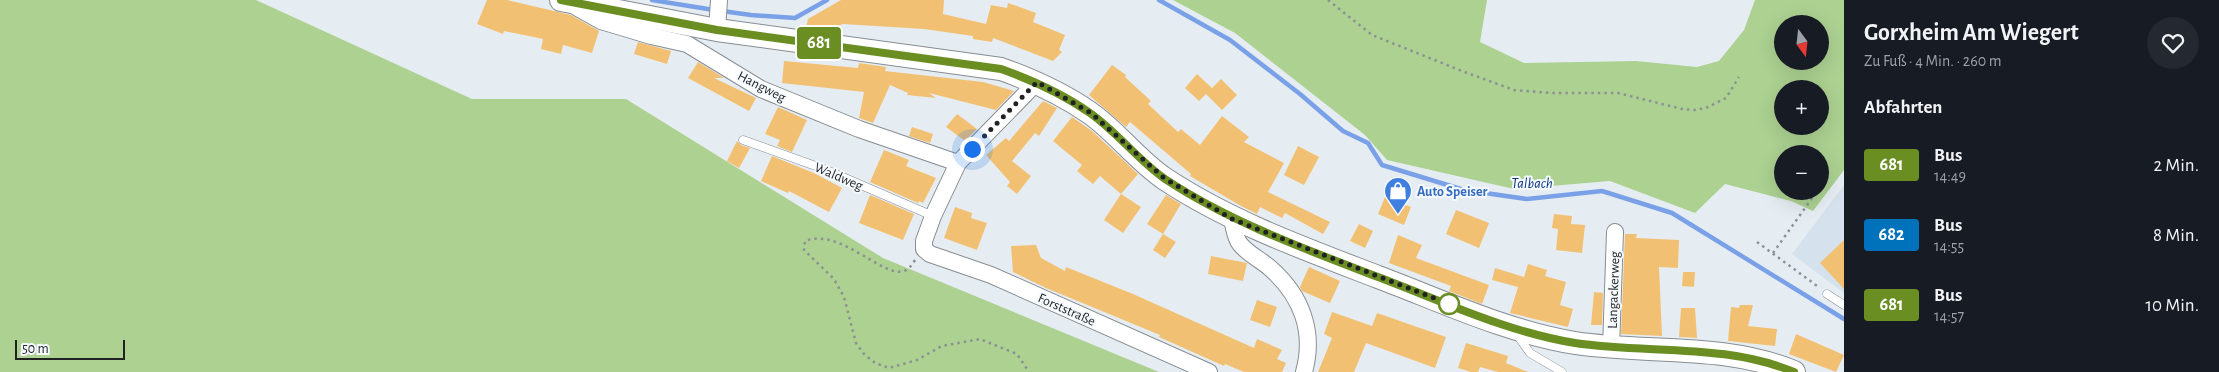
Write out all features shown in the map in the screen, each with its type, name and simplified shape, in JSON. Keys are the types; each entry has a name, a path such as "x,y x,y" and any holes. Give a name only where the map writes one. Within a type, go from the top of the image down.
{"main road":[{"path":"565,1 1001,69 1037,82 1091,113 1164,178 1232,219 1512,328 1572,342 1611,348 1700,351 1737,355 1794,372"}],"street":[{"name":"Hangweg","path":"565,1 601,21 651,36 687,44 762,89 859,129 958,163"},
{"path":"718,24 719,1"},
{"path":"924,249 924,241 933,216 958,163 1037,82"},
{"path":"1232,219 1240,244 1278,275 1300,307 1309,343 1304,372"},
{"name":"Langackerweg","path":"1611,348 1615,232"},
{"name":"Forststraße","path":"924,249 930,254 991,275 1209,372"}],"lane":[{"name":"Waldweg","path":"744,140 824,169 933,216"},
{"path":"1827,294 1844,305"},
{"path":"1512,328 1530,353 1562,372"}],"path":[{"path":"1328,0 1372,35 1462,72 1514,90 1552,93 1618,93 1682,109 1694,110 1706,108 1726,98 1739,77"},
{"path":"1773,253 1811,200"},
{"path":"924,249 910,268 902,272 887,270 870,258 845,246 819,239 814,238 805,241 804,250 834,279 844,297 856,343 864,354 875,363 889,368 916,360 942,346 980,339 1017,354 1029,372"},
{"path":"1757,242 1827,294"}],"shaded area":[{"path":"1844,185 1844,293 1792,254"}],"green space":[{"path":"0,0 256,0 472,99 626,99 883,258 1159,372 0,372"},
{"path":"1173,0 1487,0 1480,42 1524,63 1636,61 1697,67 1719,61 1744,30 1755,0 1844,0 1844,170 1829,190 1829,145 1774,145 1774,197 1725,184 1695,213 1610,181 1514,189 1387,160 1365,135 1235,33"},
{"path":"1787,200 1821,200 1813,211"}],"building":[{"path":"487,0 507,0 571,15 599,31 592,53 563,45 561,54 541,49 543,39 504,31 503,34 477,24"},
{"path":"841,0 944,0 943,14 986,24 991,5 1007,8 1008,3 1036,13 1033,22 1065,35 1059,50 1062,52 1053,61 993,38 992,42 973,39 973,36 924,29 843,24 826,31 825,29 806,28 808,19"},
{"path":"638,42 671,51 667,64 634,54"},
{"path":"784,61 858,68 859,63 886,67 885,71 983,82 1014,91 996,110 929,93 936,98 907,95 908,93 890,85 873,123 859,118 864,92 782,83"},
{"path":"698,62 724,78 714,78 756,98 749,111 688,78"},
{"path":"1112,65 1126,75 1125,77 1151,101 1148,104 1178,132 1181,129 1200,145 1222,116 1249,137 1244,142 1284,163 1268,192 1330,222 1323,234 1285,213 1282,218 1260,207 1257,214 1241,206 1190,176 1191,174 1130,122 1126,127 1089,95"},
{"path":"1197,74 1212,88 1221,79 1237,95 1222,110 1206,94 1199,101 1185,88"},
{"path":"1043,101 1057,108 1039,136 1035,133 1012,161 1031,176 1017,194 1007,186 1010,182 986,155 1006,138 1009,141"},
{"path":"778,107 807,120 792,152 777,146 780,140 765,134"},
{"path":"957,114 977,129 965,141 946,127"},
{"path":"1072,117 1092,131 1138,174 1121,194 1100,176 1093,184 1077,171 1082,165 1053,141"},
{"path":"912,127 933,134 930,143 909,136"},
{"path":"737,141 741,145 750,148 739,168 727,161"},
{"path":"1298,146 1319,157 1304,185 1284,175"},
{"path":"884,150 909,160 906,166 936,178 923,203 919,201 918,203 870,182"},
{"path":"772,156 816,174 842,188 829,212 789,191 788,193 761,181"},
{"path":"1121,194 1141,207 1123,233 1104,220"},
{"path":"870,195 914,214 903,240 859,223"},
{"path":"1166,195 1181,204 1163,234 1147,224"},
{"path":"1385,197 1411,207 1404,225 1378,214"},
{"path":"955,207 972,213 971,218 987,223 977,250 944,238"},
{"path":"1456,210 1489,223 1479,248 1446,234"},
{"path":"1554,214 1572,216 1571,224 1585,225 1582,253 1556,250 1558,229 1552,228"},
{"path":"1359,224 1373,231 1365,248 1350,241"},
{"path":"1163,234 1176,242 1165,258 1153,250"},
{"path":"1625,234 1637,234 1636,238 1679,240 1678,268 1659,267 1662,336 1621,334"},
{"path":"1398,235 1422,245 1416,258 1489,285 1482,304 1449,291 1451,286 1389,263"},
{"path":"1844,240 1844,289 1820,263"},
{"path":"1036,245 1041,258 1065,271 1066,267 1133,294 1254,348 1257,339 1282,350 1277,359 1286,363 1282,372 1244,372 1225,364 1224,366 1159,337 1160,335 1046,288 1013,272 1011,246"},
{"path":"1211,256 1247,263 1243,281 1208,274"},
{"path":"1528,264 1547,270 1545,276 1566,282 1560,305 1573,309 1568,327 1510,313 1518,287 1492,280 1495,268 1524,277"},
{"path":"1309,267 1340,281 1330,303 1302,291 1300,287"},
{"path":"1683,272 1695,272 1694,287 1682,286"},
{"path":"1594,292 1603,293 1602,325 1591,325"},
{"path":"1257,300 1277,307 1270,327 1250,320"},
{"path":"1740,305 1753,305 1748,326 1777,329 1775,346 1728,341 1731,307 1739,308"},
{"path":"1681,308 1695,308 1697,338 1679,337"},
{"path":"1332,312 1372,326 1377,313 1446,337 1435,368 1366,343 1354,372 1318,372 1332,338 1324,334"},
{"path":"1796,334 1844,355 1836,372 1789,354"},
{"path":"1466,343 1508,356 1506,363 1528,372 1498,372 1480,367 1478,372 1471,372 1458,368"}],"waterway":[{"name":"Talbach","path":"652,0 714,10"},
{"name":"Talbach","path":"722,11 795,18 827,0"},
{"name":"Talbach","path":"1159,0 1230,40 1300,94 1343,131 1368,143 1382,165 1464,190 1527,199 1602,191 1672,213 1844,319"}],"bus line":[{"name":"681","path":"561,0 717,30 1001,69 1037,82 1091,113 1164,178 1232,219 1512,328 1572,342 1611,348 1700,351 1737,355 1780,366 1794,372"}],"place":[{"name":"Auto Speiser","path":"1398,215"}],"route":[{"path":"972,149 1037,82 1091,113 1164,178 1232,219 1449,304"}]}
